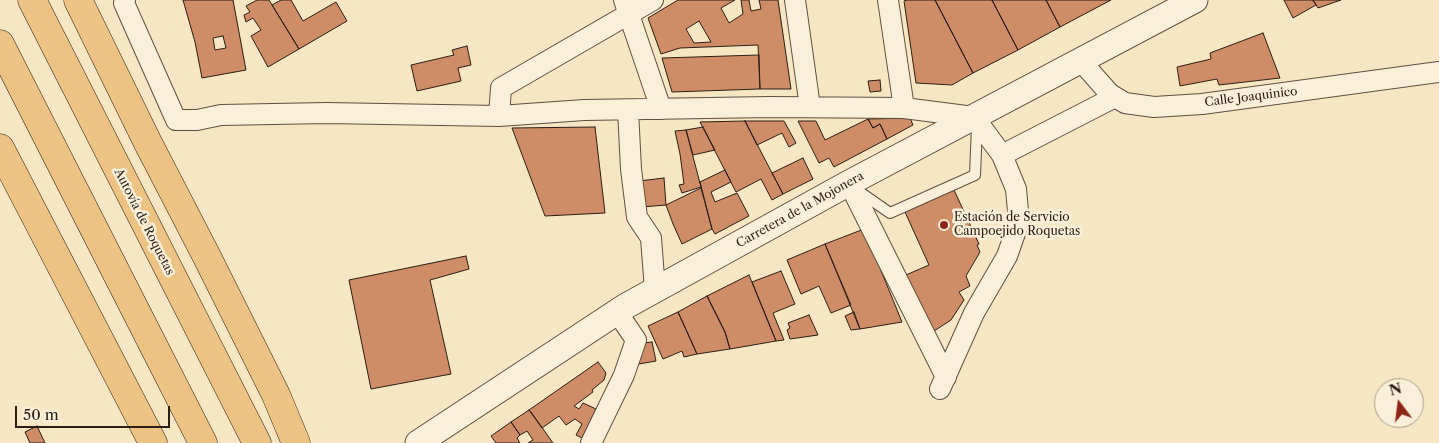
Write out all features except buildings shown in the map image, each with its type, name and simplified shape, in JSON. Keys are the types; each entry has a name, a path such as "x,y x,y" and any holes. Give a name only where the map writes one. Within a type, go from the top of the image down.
{"highway":[{"name":"Autovía de Roquetas","path":"32,0 257,443"},
{"path":"78,0 276,396 296,443"},
{"path":"0,44 198,433"},
{"path":"0,148 153,443"}],"street":[{"path":"125,0 124,3 176,120 197,120 221,115 326,113 499,116 584,110 810,107 904,108 976,119 1002,155 1016,189 1019,222 1007,256 974,313 943,383 849,183"},
{"path":"499,116 501,88 627,7 654,0"},
{"path":"795,0 810,107"},
{"path":"888,0 904,108"},
{"name":"Carretera de la Mojonera","path":"418,443 617,312 655,290 849,183 976,119 1080,60 1195,0"},
{"path":"627,7 661,109"},
{"name":"Calle Joaquinico","path":"1080,60 1100,84 1115,97 1125,103 1154,108 1202,104 1439,72"},
{"path":"1002,155 1115,97"},
{"path":"628,110 636,217 651,238 655,290"},
{"path":"591,443 624,375 636,340 617,312"}],"lane":[{"path":"849,183 890,213 975,175 976,119"}],"place":[{"name":"Estación de Servicio Campoejido Roquetas","path":"944,225"}]}
